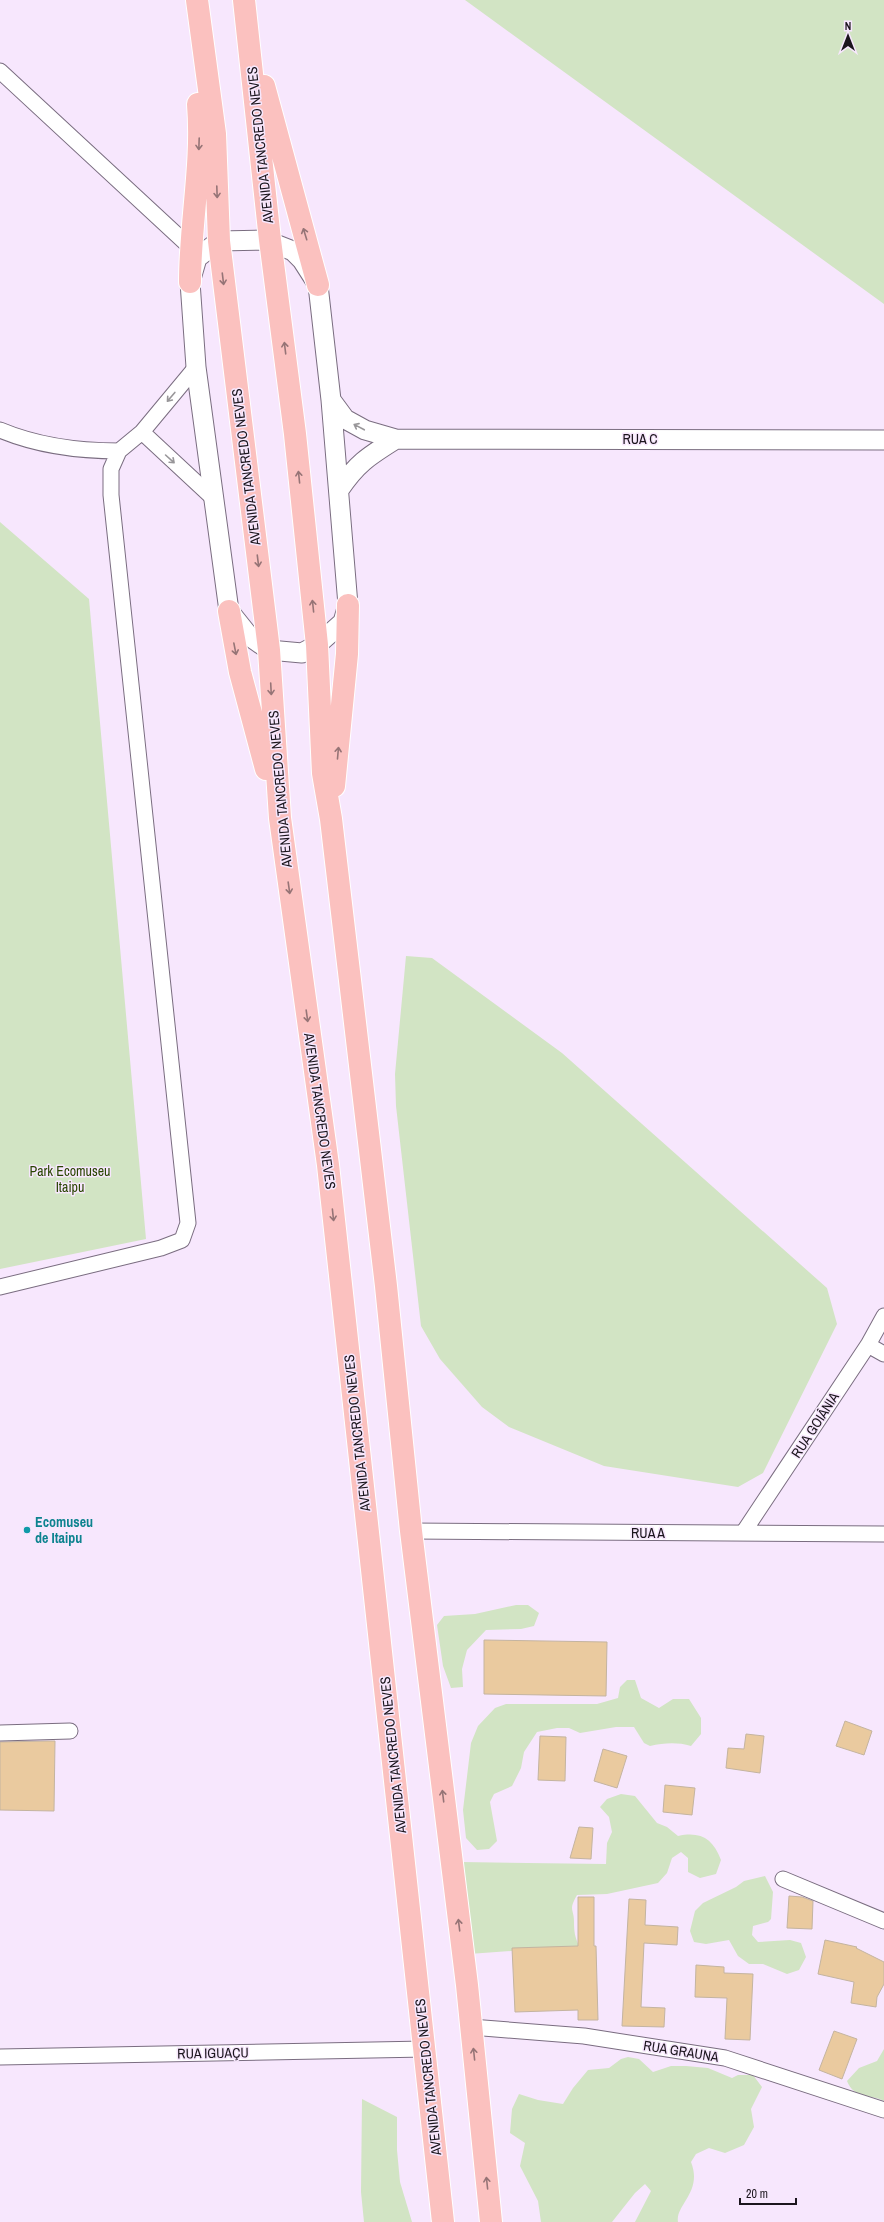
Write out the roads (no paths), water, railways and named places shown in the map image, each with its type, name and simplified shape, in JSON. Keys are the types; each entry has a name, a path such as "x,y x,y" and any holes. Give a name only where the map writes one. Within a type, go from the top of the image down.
{"main road":[{"name":"AVENIDA TANCREDO NEVES","path":"244,0 270,240 295,434 316,645 323,773 331,819 386,1286 411,1531 471,2027 490,2222"},
{"name":"AVENIDA TANCREDO NEVES","path":"198,10 215,134 219,241 269,650 280,818 328,1165 443,2222"},
{"path":"190,282 190,247 199,154 200,123 196,70 198,10"},
{"path":"247,23 318,285"},
{"path":"331,819 347,654 348,605"},
{"path":"229,611 240,672 280,818"}],"street":[{"path":"0,71 190,247"},
{"path":"270,240 293,251 302,260 318,285 331,400 348,605 343,622 316,645 302,653 269,650 249,636 229,611 196,368 190,282 197,258 219,241 270,240"},
{"path":"0,1287 161,1248 182,1240 188,1223 111,495 111,469 120,451 142,432 196,368"},
{"name":"RUA C","path":"331,400 345,419 365,430 396,439 884,440"},
{"path":"0,430 54,445 75,449 120,451"},
{"path":"142,432 213,498"},
{"path":"339,490 352,471 364,459 396,439"},
{"name":"RUA GOIÂNIA","path":"743,1533 868,1345 884,1316"},
{"path":"868,1345 884,1354"},
{"name":"RUA A","path":"411,1531 884,1534"},
{"path":"0,1733 70,1732"},
{"path":"783,1879 884,1921"},
{"name":"RUA GRAUNA","path":"471,2027 584,2036 725,2058 884,2110"},
{"name":"RUA IGUAÇU","path":"0,2057 425,2049"}],"place":[{"name":"Ecomuseu de Itaipu","path":"27,1530"}],"park label":[{"name":"Park Ecomuseu Itaipu","path":"70,1180"}]}
